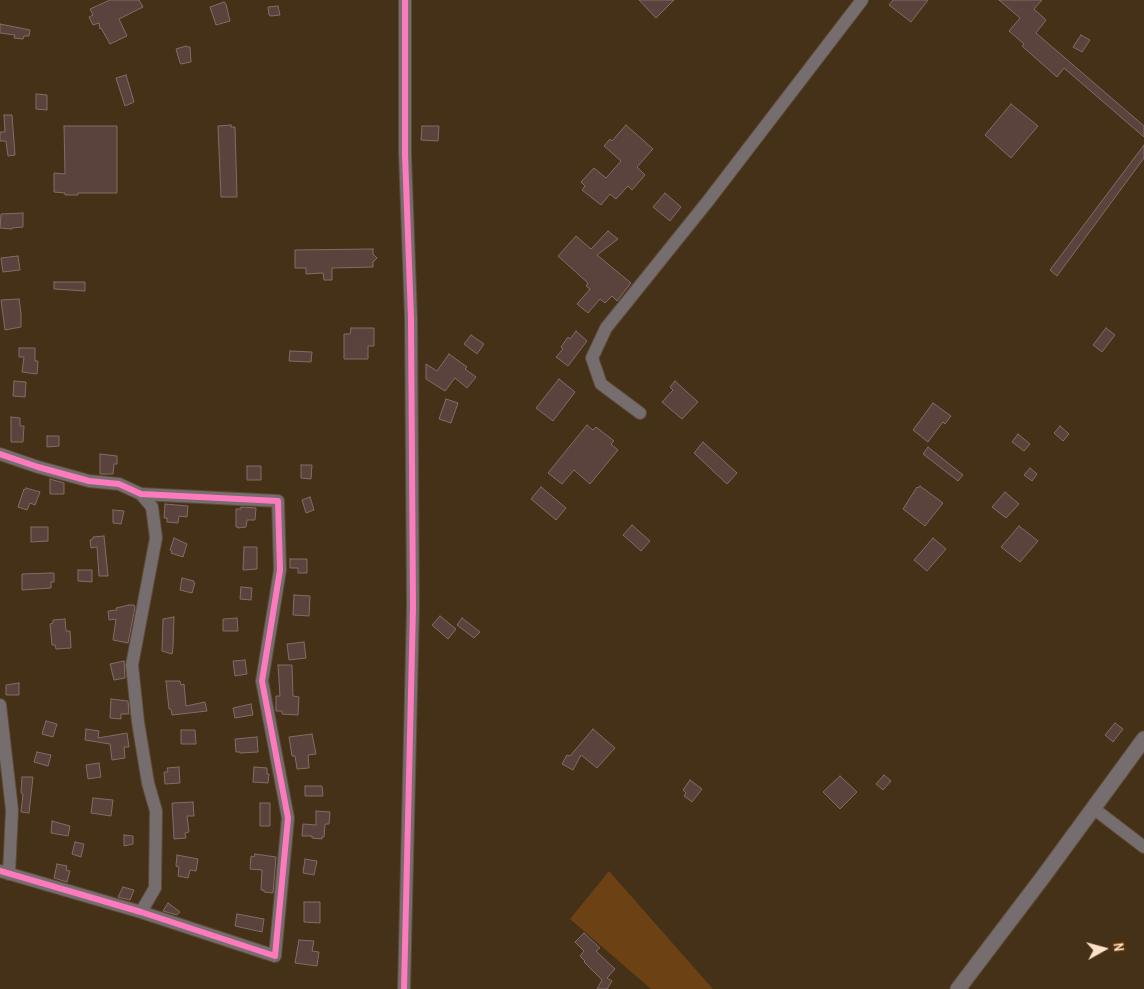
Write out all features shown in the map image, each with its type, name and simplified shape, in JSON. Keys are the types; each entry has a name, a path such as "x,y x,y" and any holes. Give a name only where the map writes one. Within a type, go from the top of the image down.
{"street":[{"path":"404,989 414,608 411,318 405,154 405,0"},
{"path":"640,413 601,384 592,358 606,328 708,201 862,0"},
{"path":"0,454 89,481 119,484 140,494 152,507 156,538 132,665 148,783 156,811 154,888 141,912"},
{"path":"0,705 12,810 5,872 141,912 274,956 288,818 262,681 280,570 278,501 140,494"},
{"path":"958,989 1144,739"},
{"path":"1093,808 1144,847"}],"shaded area":[{"path":"609,871 713,989 651,989 570,919"}],"building":[{"path":"110,0 139,0 143,7 119,19 127,36 110,44 100,29 99,23 93,25 89,17 93,15 90,9"},
{"path":"639,0 674,0 656,18"},
{"path":"893,0 928,0 911,22 889,5"},
{"path":"999,0 1042,0 1034,9 1046,20 1036,33 1144,126 1144,137 1064,68 1057,77 1022,46 1024,44 1009,31 1020,18"},
{"path":"224,2 230,21 216,25 210,7"},
{"path":"278,6 280,15 269,15 268,7"},
{"path":"0,24 30,30 29,36 24,36 23,39 14,38 15,35 0,33"},
{"path":"1081,35 1090,40 1082,52 1073,47"},
{"path":"186,46 190,47 191,62 181,64 176,49"},
{"path":"126,75 134,102 125,106 116,78"},
{"path":"36,94 47,95 47,110 36,109"},
{"path":"1011,104 1038,126 1011,158 985,135"},
{"path":"4,115 12,115 15,155 8,156 6,141 0,141 0,132 5,132"},
{"path":"231,125 231,127 235,127 237,197 221,197 218,126"},
{"path":"626,125 653,149 637,167 645,175 632,190 628,186 616,199 610,194 601,205 582,190 585,186 581,182 594,168 606,178 621,161 604,146 610,139 612,141"},
{"path":"64,126 117,126 117,193 65,195 65,193 54,192 54,173 65,174"},
{"path":"422,126 439,126 438,141 421,140"},
{"path":"1144,145 1144,158 1057,276 1050,270"},
{"path":"665,193 681,207 670,221 653,207"},
{"path":"23,213 23,227 12,229 0,228 1,214"},
{"path":"608,231 618,239 597,255 631,283 617,301 612,296 605,303 600,299 588,313 577,304 590,289 586,286 588,283 558,256 576,236 591,249"},
{"path":"373,249 373,254 377,258 373,262 373,267 332,268 332,280 324,280 323,273 306,274 306,268 295,268 295,250"},
{"path":"18,256 20,270 3,272 1,258"},
{"path":"54,282 85,282 85,291 54,289"},
{"path":"19,299 21,327 5,330 1,300"},
{"path":"351,328 374,328 374,346 368,346 368,359 344,359 344,334 350,334"},
{"path":"1106,328 1115,335 1102,352 1093,345"},
{"path":"576,331 587,341 568,366 556,357 563,349 561,347 568,337 570,339"},
{"path":"471,335 484,344 477,354 464,344"},
{"path":"19,348 35,348 35,361 38,361 37,374 22,372 24,357 19,357"},
{"path":"290,351 312,352 311,362 289,361"},
{"path":"449,354 467,367 465,369 476,377 467,388 455,378 445,391 426,379 426,364 437,371"},
{"path":"559,379 575,392 553,421 536,408"},
{"path":"14,381 26,382 25,397 13,396"},
{"path":"675,381 698,402 682,419 662,402 673,390 670,387"},
{"path":"446,399 458,403 451,423 439,419"},
{"path":"933,403 951,416 945,424 943,422 928,442 913,430"},
{"path":"11,417 20,418 20,426 24,426 23,442 11,442"},
{"path":"587,425 593,430 596,427 614,441 611,444 618,450 590,484 574,470 562,484 548,473"},
{"path":"1060,426 1069,434 1063,441 1054,433"},
{"path":"1018,434 1030,444 1024,451 1012,442"},
{"path":"47,436 59,436 59,446 47,447"},
{"path":"703,442 737,473 727,484 694,453"},
{"path":"928,447 963,475 958,481 923,454"},
{"path":"100,454 117,456 117,464 114,464 113,474 100,474"},
{"path":"301,465 312,465 311,479 301,478"},
{"path":"247,466 261,466 261,480 247,480"},
{"path":"1030,468 1037,474 1032,481 1024,475"},
{"path":"50,479 64,483 64,494 50,494"},
{"path":"920,486 943,503 925,526 903,509 917,487"},
{"path":"541,487 566,508 556,520 531,499"},
{"path":"26,488 40,492 35,505 30,503 27,510 18,507"},
{"path":"1005,492 1019,504 1006,518 992,507"},
{"path":"310,497 314,510 306,513 302,500"},
{"path":"165,504 188,506 187,517 179,516 178,523 167,522 167,518 164,518"},
{"path":"241,507 256,508 255,520 247,520 246,527 238,528 236,527 236,509 241,509"},
{"path":"113,510 124,511 121,524 113,523"},
{"path":"632,525 650,541 641,551 623,535"},
{"path":"1019,526 1038,541 1020,562 1001,547"},
{"path":"31,527 48,527 48,541 31,542"},
{"path":"104,536 108,576 99,576 97,547 91,548 90,540 93,537"},
{"path":"174,538 187,544 183,557 171,553 172,551 170,550"},
{"path":"933,538 946,549 927,571 914,560"},
{"path":"244,547 257,547 257,569 243,570"},
{"path":"290,559 307,559 307,573 298,573 298,568 290,568"},
{"path":"78,570 92,570 92,582 78,581"},
{"path":"54,573 54,582 51,582 51,588 22,590 22,574"},
{"path":"182,578 194,581 192,593 180,590"},
{"path":"241,587 252,588 251,600 240,599"},
{"path":"294,595 310,596 309,616 293,615"},
{"path":"134,605 135,607 128,643 113,640 116,619 109,620 108,611 117,610 116,608"},
{"path":"440,616 456,629 448,639 432,625"},
{"path":"174,617 172,654 162,651 163,619"},
{"path":"237,618 238,631 223,631 223,619"},
{"path":"462,618 480,632 474,638 457,625"},
{"path":"65,619 66,631 70,631 71,648 56,649 55,645 52,645 50,624 53,623 53,620"},
{"path":"304,642 306,658 289,660 287,644"},
{"path":"245,660 247,674 235,676 233,661"},
{"path":"124,661 125,678 114,680 110,664"},
{"path":"278,665 292,665 293,696 299,697 298,715 282,714 282,711 276,711 276,696 280,696"},
{"path":"166,681 180,681 181,685 184,684 186,706 205,702 207,711 172,715 171,709 169,709"},
{"path":"19,683 19,695 6,695 6,685"},
{"path":"111,699 128,701 129,714 121,714 121,719 110,718"},
{"path":"251,704 253,715 235,718 233,708"},
{"path":"46,721 57,724 53,737 42,734"},
{"path":"1115,723 1123,729 1113,742 1105,735"},
{"path":"86,729 99,731 98,738 127,733 129,747 124,747 125,758 112,760 110,744 85,740"},
{"path":"593,729 615,748 597,768 581,755 573,770 562,764 567,755 570,756"},
{"path":"181,730 195,730 196,744 181,744"},
{"path":"312,734 316,754 308,755 309,768 297,769 295,756 292,756 289,737"},
{"path":"257,737 258,752 236,752 235,739"},
{"path":"37,752 51,755 48,766 34,762"},
{"path":"99,763 101,777 88,779 86,765"},
{"path":"179,767 180,783 165,784 164,772 168,772 167,768"},
{"path":"254,767 267,768 267,774 269,774 268,783 253,782"},
{"path":"884,775 891,781 883,790 876,784"},
{"path":"840,776 857,792 840,809 823,792"},
{"path":"22,777 33,777 29,813 21,812"},
{"path":"690,780 702,789 692,802 684,796 686,793 683,790"},
{"path":"305,786 322,786 323,796 305,796"},
{"path":"93,798 113,800 111,816 91,813"},
{"path":"193,802 194,816 187,816 189,832 185,833 186,838 174,839 172,803"},
{"path":"260,803 270,803 270,826 260,826"},
{"path":"316,811 330,812 329,824 325,824 324,837 322,839 302,836 303,824 316,825"},
{"path":"52,821 70,826 68,836 51,833"},
{"path":"124,835 133,836 133,844 124,846"},
{"path":"75,842 84,844 81,857 72,854"},
{"path":"255,854 276,857 273,893 261,890 262,870 250,869 251,856 254,857"},
{"path":"177,855 198,859 196,871 190,870 188,878 178,876 179,867 176,866"},
{"path":"305,859 317,861 314,875 303,873"},
{"path":"57,864 67,866 66,870 70,871 67,882 54,878"},
{"path":"123,887 134,890 130,900 118,897"},
{"path":"304,902 320,902 320,923 304,922"},
{"path":"168,903 180,912 177,915 163,911"},
{"path":"237,914 264,919 262,932 235,926"},
{"path":"584,933 600,948 596,951 615,969 607,978 612,981 607,989 597,989 602,980 580,956 584,951 575,942"},
{"path":"299,940 314,941 312,951 319,952 317,966 295,963"}],"cycle path":[{"path":"404,989 413,608 411,318 405,154 405,0"},
{"path":"0,454 89,481 119,484 141,494 278,501 280,570 262,681 288,818 275,956 141,912 0,871"}]}
